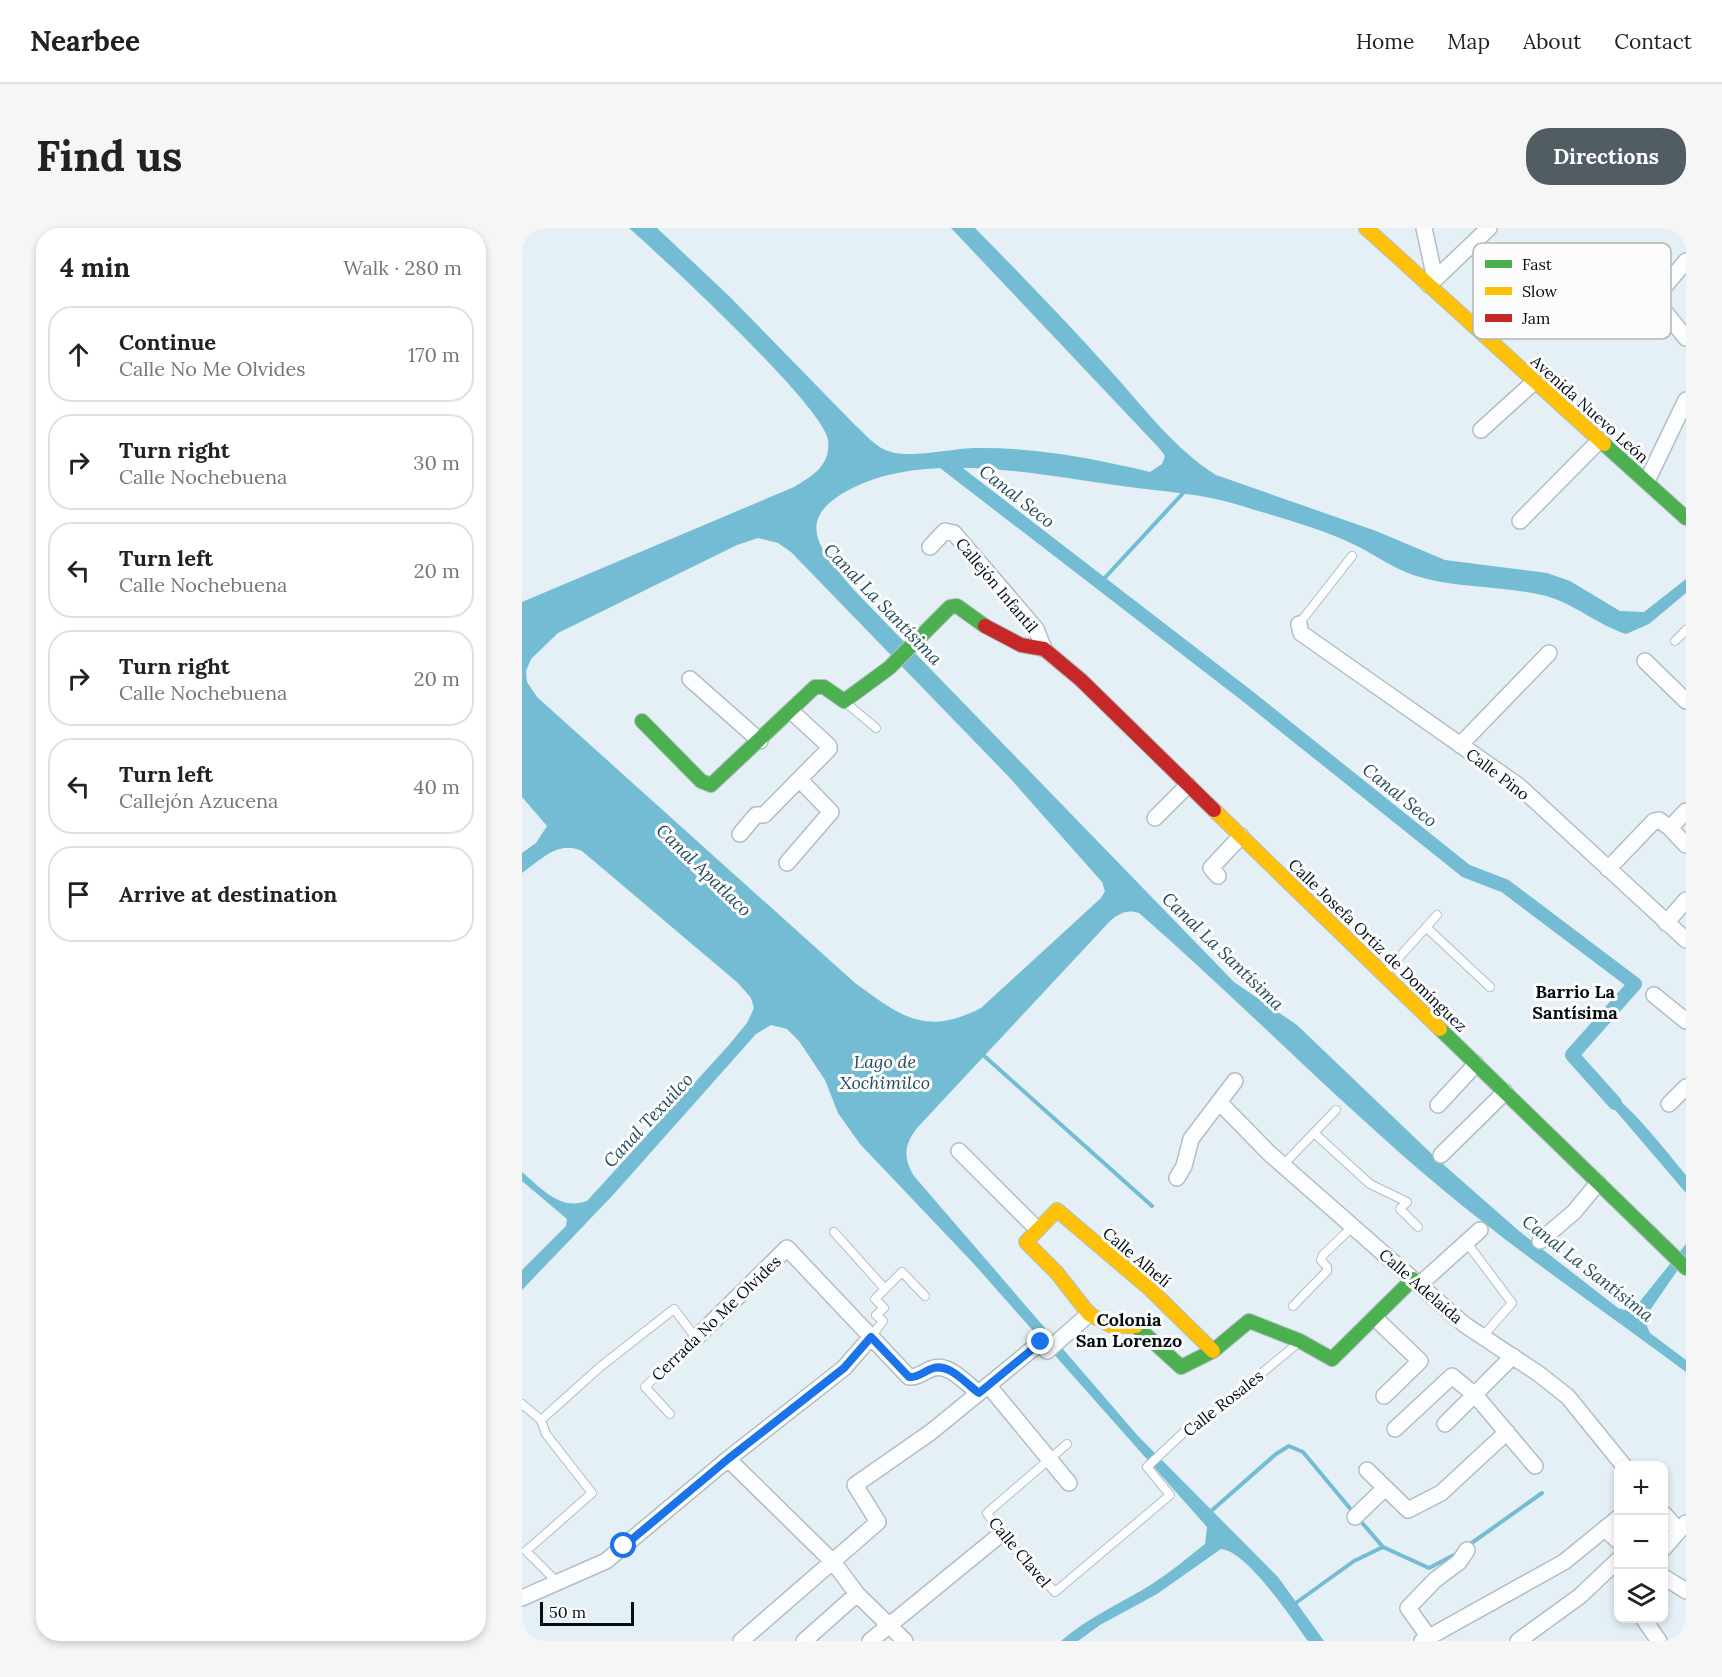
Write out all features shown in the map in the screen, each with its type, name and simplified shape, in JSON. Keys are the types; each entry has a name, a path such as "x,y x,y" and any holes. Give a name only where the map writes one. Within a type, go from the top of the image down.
{"street":[{"name":"Avenida Nuevo León","path":"1366,228 1432,282 1473,322"},
{"path":"1424,228 1432,282"},
{"path":"1473,243 1489,228"},
{"path":"1432,282 1473,243"},
{"path":"1671,279 1686,261"},
{"path":"1671,320 1686,338"},
{"name":"Avenida Nuevo León","path":"1490,339 1534,382 1686,518"},
{"path":"1481,430 1534,382"},
{"path":"1647,482 1686,400"},
{"path":"1520,521 1599,441"},
{"name":"Callejón Infantil","path":"930,547 945,531 954,533 1036,629 1044,649"},
{"name":"Callejón Infantil","path":"844,700 889,668 922,638 950,607 957,606 1021,645 1044,649"},
{"name":"Calle Pino","path":"1299,624 1301,633 1519,786 1686,940"},
{"name":"Calle Josefa Ortiz de Domínguez","path":"1044,649 1081,680 1686,1268"},
{"path":"1460,745 1549,653"},
{"path":"1645,661 1686,701"},
{"path":"690,679 760,741"},
{"path":"642,721 706,785 711,785 815,687 820,685 844,700"},
{"path":"740,834 756,815 764,815 830,749 791,711"},
{"path":"788,863 831,812 800,780"},
{"path":"1155,818 1188,785"},
{"path":"1670,828 1686,811"},
{"path":"1608,868 1654,821 1659,820 1670,828 1686,845"},
{"path":"1218,876 1211,868 1241,836"},
{"path":"1666,923 1686,900"},
{"path":"1654,995 1686,1021"},
{"path":"1438,1105 1476,1064"},
{"path":"1177,1178 1184,1166 1191,1139 1235,1081"},
{"path":"1670,1104 1686,1087"},
{"path":"1441,1155 1505,1092"},
{"name":"Calle Adelaida","path":"1220,1103 1283,1165 1465,1325 1513,1356 1568,1397 1620,1461"},
{"path":"959,1150 1037,1229 1026,1242 1057,1273 1089,1314 1112,1326 1136,1326 1181,1367 1213,1351 1249,1321 1300,1341 1332,1359 1416,1282 1467,1243 1480,1230"},
{"path":"1540,1241 1574,1212 1598,1183"},
{"name":"Calle Alhelí","path":"1037,1229 1058,1210 1150,1289 1213,1351"},
{"name":"Cerrada No Me Olvides","path":"696,1338 787,1248 871,1337"},
{"path":"741,1641 834,1563 878,1522 855,1485 932,1432 1041,1342 1047,1351 1089,1314"},
{"path":"1375,1318 1420,1361 1384,1396"},
{"path":"522,1598 606,1561 728,1459 844,1368 871,1337 909,1377 933,1368 946,1368 983,1389 1069,1483"},
{"path":"1445,1424 1476,1396 1513,1356"},
{"path":"1395,1429 1452,1376 1476,1396 1535,1466"},
{"path":"1367,1470 1408,1510 1441,1493 1507,1432"},
{"path":"728,1459 834,1563 857,1594 905,1641"},
{"path":"1355,1517 1385,1488"},
{"path":"1665,1515 1682,1527 1668,1543"},
{"path":"1467,1550 1459,1562 1435,1580 1408,1608 1425,1639 1564,1562 1614,1521"},
{"path":"1605,1529 1614,1537"},
{"path":"870,1641 1001,1534"},
{"path":"1518,1641 1580,1596 1614,1564"},
{"path":"1668,1579 1686,1591"},
{"path":"804,1641 857,1594"},
{"path":"1646,1623 1659,1641"}],"lane":[{"path":"1299,624 1352,556"},
{"path":"1675,641 1686,630"},
{"path":"844,700 876,728"},
{"path":"1384,974 1437,915"},
{"path":"1426,927 1490,987"},
{"path":"1283,1165 1336,1110"},
{"path":"1314,1133 1370,1184 1407,1202 1400,1209 1418,1227"},
{"path":"1293,1306 1327,1271 1327,1267 1321,1260 1323,1255 1353,1226"},
{"path":"834,1232 885,1288"},
{"path":"1467,1243 1512,1303 1482,1336"},
{"path":"871,1337 883,1321 876,1315 884,1308 875,1299 902,1272 925,1296"},
{"path":"541,1420 600,1367 674,1309 696,1338"},
{"name":"Cerrada No Me Olvides","path":"670,1414 645,1387 696,1338"},
{"name":"Calle Rosales","path":"1149,1466 1164,1454 1184,1432 1206,1419 1300,1341"},
{"path":"522,1404 541,1420 546,1434 592,1493 526,1551 558,1582"},
{"path":"1049,1460 1067,1444"},
{"name":"Calle Clavel","path":"1049,1460 987,1514 1001,1534 1055,1592 1170,1495 1149,1466"}],"water":[{"name":"Lago de Xochimilco","path":"629,228 657,228 730,297 855,425 886,450 909,454 973,448 1018,449 1084,458 1150,472 1162,464 1165,456 1159,448 951,228 975,228 1075,332 1172,439 1216,475 1376,531 1445,560 1547,573 1570,581 1620,611 1644,612 1686,579 1686,593 1649,624 1626,634 1546,596 1448,583 1416,576 1329,534 1227,502 1197,496 1018,471 944,468 909,471 876,479 845,492 829,504 820,515 816,527 818,539 832,563 853,589 1234,982 1297,1025 1436,1158 1519,1231 1618,1308 1624,1310 1637,1305 1686,1244 1686,1258 1644,1319 1650,1333 1686,1360 1686,1372 1532,1259 1442,1189 1403,1156 1139,913 1131,911 1117,915 1111,920 917,1128 906,1151 914,1176 1138,1436 1278,1577 1324,1641 1308,1641 1256,1573 1232,1553 1221,1549 1157,1594 1100,1625 1078,1641 1061,1641 1082,1625 1152,1584 1205,1544 1207,1527 974,1264 860,1144 838,1113 825,1080 799,1041 787,1029 771,1025 756,1034 613,1195 522,1290 522,1270 566,1226 567,1219 522,1181 522,1172 544,1191 560,1200 568,1203 587,1201 728,1046 747,1023 754,1008 751,998 738,983 582,851 573,848 558,849 522,873 522,853 536,843 547,826 522,797 522,602 794,487 819,469 824,463 828,449 828,440 820,423 800,397 739,332","holes":["758,538 778,543 791,552 1008,776 1102,882 1105,891 1101,898 981,1008 961,1017 929,1022 914,1019 886,1005 855,983 537,697 527,682 526,671 531,659 558,633 737,545"]},
{"path":"1603,1090 1612,1094 1634,1114 1686,1175 1686,1193 1604,1097"}],"waterway":[{"name":"Canal Seco","path":"941,460 1246,695 1466,871 1505,886 1635,984 1572,1055 1615,1103"},
{"path":"1100,583 1185,491"},
{"path":"982,1054 1152,1206"},
{"path":"1210,1512 1276,1454 1289,1446 1303,1452 1353,1512"},
{"path":"1466,1547 1542,1493"},
{"path":"1358,1518 1383,1547"},
{"path":"1293,1605 1354,1561 1383,1547 1429,1568 1458,1553"}],"traffic: fast":[{"path":"1604,444 1686,518"},
{"path":"642,721 701,781 711,785 815,687 824,687 844,701 889,668 950,607 957,606 985,626"},
{"path":"1440,1029 1686,1268"},
{"path":"1136,1326 1181,1367 1213,1351 1249,1321 1300,1341 1332,1359 1413,1279"}],"traffic: slow":[{"path":"1366,228 1473,325"},
{"path":"1488,339 1604,444"},
{"path":"1214,810 1440,1029"},
{"path":"1136,1326 1112,1326 1089,1314 1057,1273 1026,1242 1057,1210 1150,1289 1213,1351"}],"traffic: jam":[{"path":"985,626 1021,645 1044,649 1081,680 1214,810"}],"district":[{"name":"Barrio La Santísima","path":"1575,1002"},
{"name":"Colonia San Lorenzo","path":"1129,1329"}],"route":[{"path":"624,1546 728,1459 844,1368 871,1337 909,1377 933,1368 946,1368 979,1393 1041,1342"}],"water label":[{"name":"Canal La Santísima","path":"883,604"},
{"name":"Canal Apatlaco","path":"704,870"},
{"name":"Canal La Santísima","path":"1223,951"},
{"name":"Canal Texuilco","path":"648,1120"},
{"name":"Canal La Santísima","path":"1588,1268"}]}
